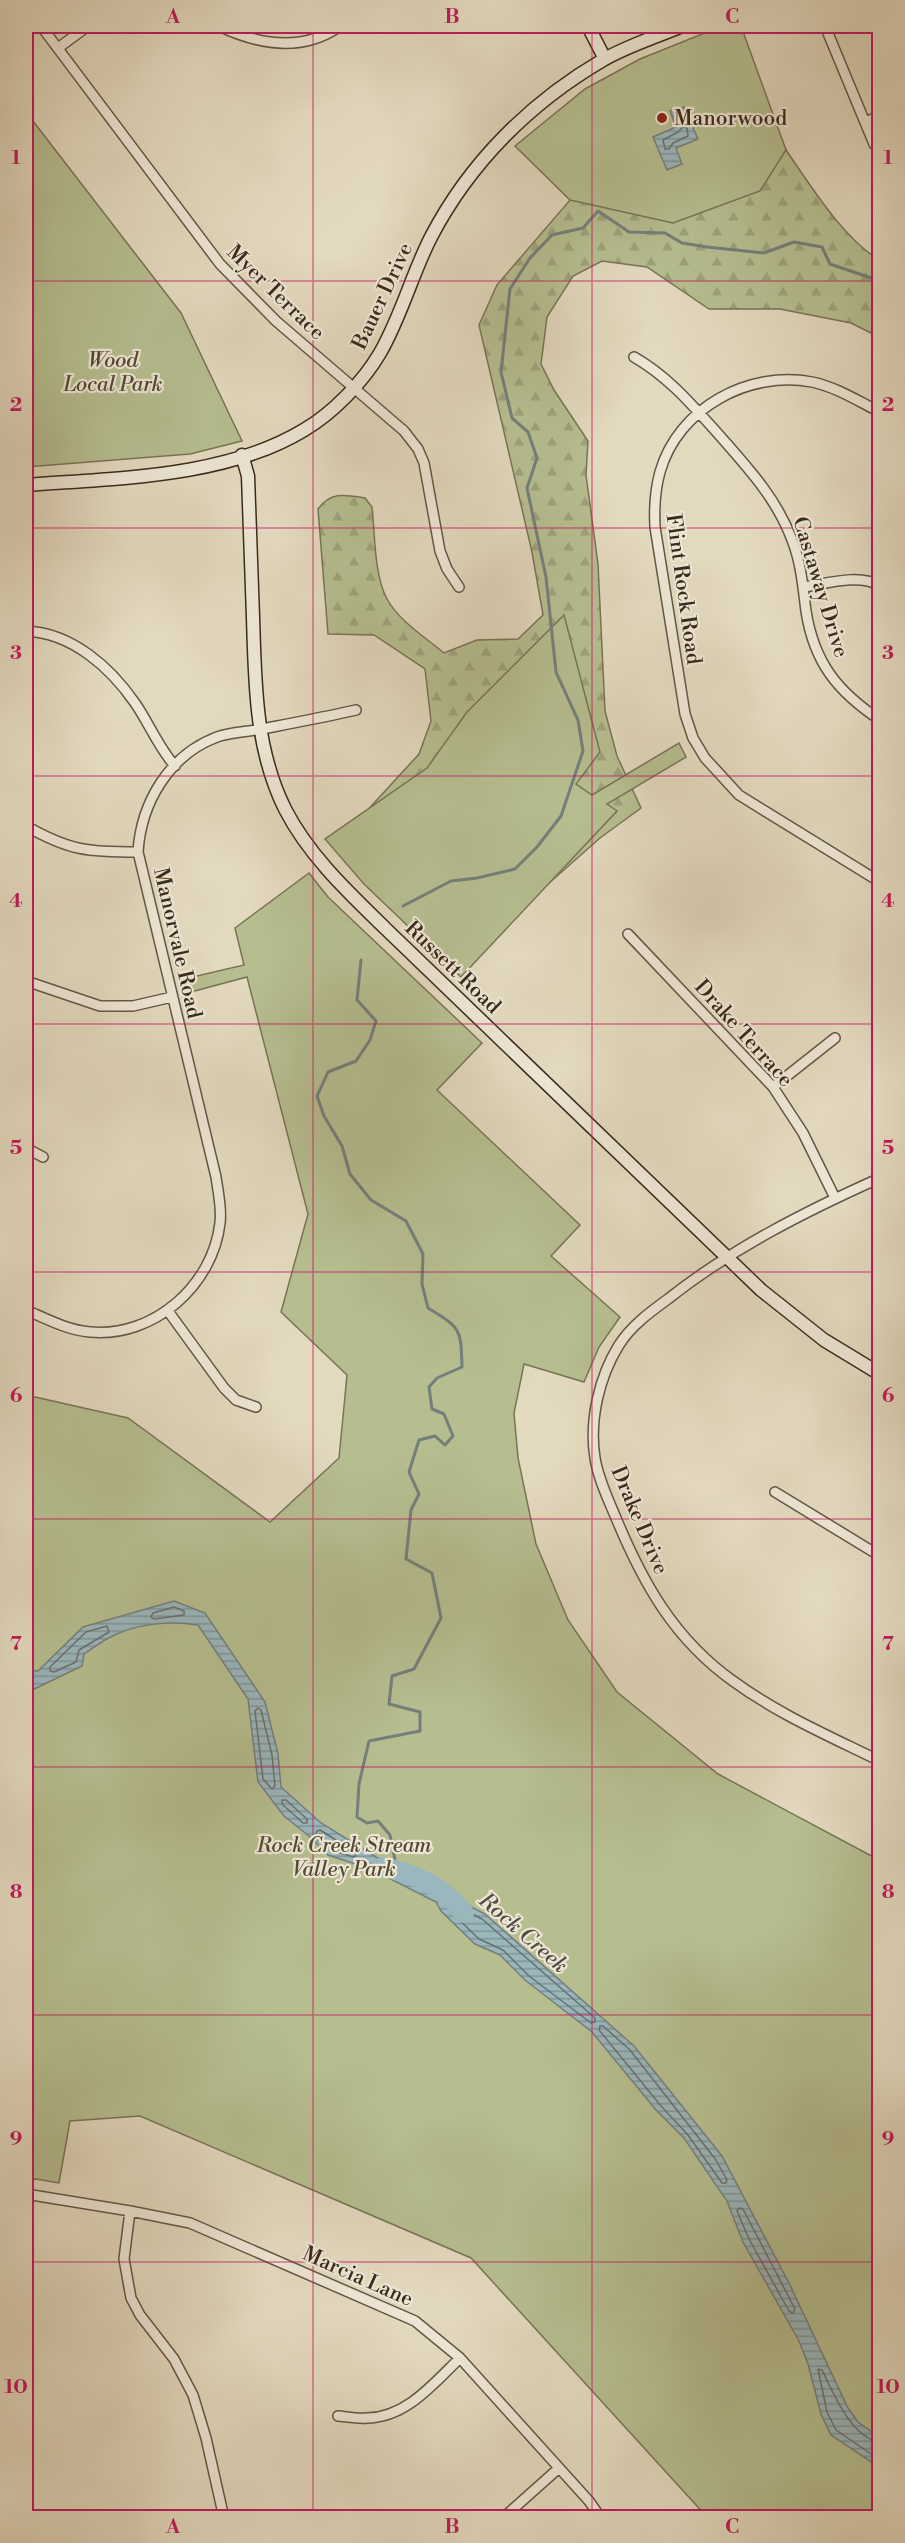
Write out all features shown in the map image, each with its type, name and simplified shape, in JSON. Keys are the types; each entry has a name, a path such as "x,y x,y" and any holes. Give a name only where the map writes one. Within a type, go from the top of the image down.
{"street":[{"name":"Myer Terrace","path":"41,26 220,264 276,321 404,430 418,449 429,485 440,551 447,569 459,587"},
{"path":"58,48 88,26"},
{"path":"219,26 249,39 281,44 304,43 340,26"},
{"path":"588,26 605,59"},
{"name":"Bauer Drive","path":"26,485 192,470 288,439 306,429 354,388 380,353 431,236 471,173 504,135 565,84 605,59 682,26"},
{"path":"825,26 879,151"},
{"path":"865,122 879,116"},
{"name":"Castaway Drive","path":"634,357 670,381 758,480 781,514 793,542 804,587 807,614 818,651 828,672 852,701 879,720"},
{"name":"Flint Rock Road","path":"879,412 839,391 813,382 785,379 756,383 727,393 699,412 683,429 668,452 660,470 654,498 655,527 683,702 693,738 705,758 739,795 879,882"},
{"name":"Russett Road","path":"242,455 248,476 255,670 260,730 269,769 285,809 308,846 341,886 727,1257 800,1322 879,1374"},
{"path":"804,587 862,580 874,582 879,586"},
{"path":"26,631 61,639 98,660 136,704 166,756 175,766"},
{"name":"Manorvale Road","path":"26,1311 69,1329 92,1332 117,1331 140,1325 168,1311 190,1292 202,1273 217,1240 221,1220 216,1177 138,852 139,836 146,807 163,777 191,751 217,737 356,710"},
{"path":"26,826 54,842 72,848 102,852 138,852"},
{"name":"Drake Terrace","path":"628,934 773,1087 803,1133 836,1198"},
{"path":"26,981 100,1006 133,1006 172,997"},
{"path":"773,1087 835,1038"},
{"path":"26,1148 43,1157"},
{"name":"Drake Drive","path":"879,1178 836,1198 727,1257 679,1289 640,1320 619,1344 606,1369 595,1407 595,1458 608,1498 650,1590 660,1607 692,1647 732,1680 776,1710 879,1761"},
{"path":"168,1311 224,1388 236,1400 256,1407"},
{"path":"775,1492 879,1556"},
{"name":"Marcia Lane","path":"26,2194 190,2223 380,2304 414,2321 460,2358 601,2517"},
{"path":"130,2211 124,2259 131,2298 140,2315 174,2359 193,2395 206,2438 224,2517"},
{"path":"338,2416 369,2419 401,2410 421,2396 460,2358"},
{"path":"503,2517 559,2468"}],"green space":[{"name":"Manorwood","path":"722,26 741,26 786,150 760,191 673,223 570,200 515,146 585,89 640,59"},
{"name":"Wood Local Park","path":"26,112 181,313 242,441 190,454 26,467"},
{"path":"786,150 840,225 865,250 879,260 879,337 851,323 780,309 709,309 647,267 602,261 573,276 547,317 541,364 554,390 588,441 586,475 598,564 605,711 617,756 641,808 600,838 547,885 364,814 419,754 431,721 425,669 374,635 328,634 318,509 328,499 334,497 345,495 365,498 372,507 377,566 387,599 405,622 444,653 477,640 518,639 543,615 532,552 479,325 497,285 570,200 594,188 718,184"},
{"path":"564,615 600,752 576,784 592,795 679,743 686,757 607,804 617,811 461,977 364,884 325,839 427,768 467,712"},
{"name":"Rock Creek Stream Valley Park","path":"309,873 328,897 482,1043 437,1090 580,1225 551,1256 620,1317 599,1347 584,1382 524,1364 514,1413 518,1458 536,1544 568,1620 617,1692 718,1774 879,1860 879,2517 707,2517 471,2258 140,2116 70,2121 59,2183 36,2179 26,2180 26,1395 128,1418 270,1522 339,1458 347,1375 281,1312 308,1214 247,977 187,993 184,979 244,965 235,928"}],"water":[{"path":"684,107 698,139 676,148 682,164 667,170 653,137 676,127 670,111"},
{"path":"174,1601 205,1613 265,1702 278,1754 281,1787 321,1823 376,1857 485,1914 634,2046 722,2156 789,2283 848,2408 858,2422 879,2437 879,2467 831,2435 821,2414 808,2364 799,2341 743,2242 727,2201 684,2138 656,2110 592,2032 525,1980 500,1955 475,1944 441,1911 436,1902 371,1869 328,1855 284,1816 258,1782 248,1699 198,1625 157,1624 126,1630 84,1654 82,1666 26,1693 26,1670 38,1671 83,1627"}],"waterway":[{"path":"403,906 451,881 477,878 515,869 537,847 561,816 583,751 578,720 556,672 546,577 527,488 537,458 528,432 512,418 501,372 510,289 530,258 552,235 583,228 598,211 629,232 665,233 682,243 764,253 794,242 822,247 830,264 880,281"},
{"path":"361,960 357,1000 376,1021 370,1040 356,1061 328,1072 317,1096 324,1116 342,1146 350,1174 371,1200 406,1221 423,1254 422,1284 428,1308 453,1325 460,1337 462,1354 462,1367 437,1378 429,1387 432,1409 444,1414 453,1436 445,1445 435,1436 419,1440 409,1472 419,1494 411,1510 406,1559 432,1573 441,1618 414,1669 392,1676 389,1704 420,1712 420,1731 369,1741 359,1784 357,1817 367,1823 378,1821 390,1835 397,1870"},
{"name":"Rock Creek","path":"382,1867 406,1873 428,1883 447,1896 464,1913"}],"place":[{"name":"Manorwood","path":"662,118"}]}
